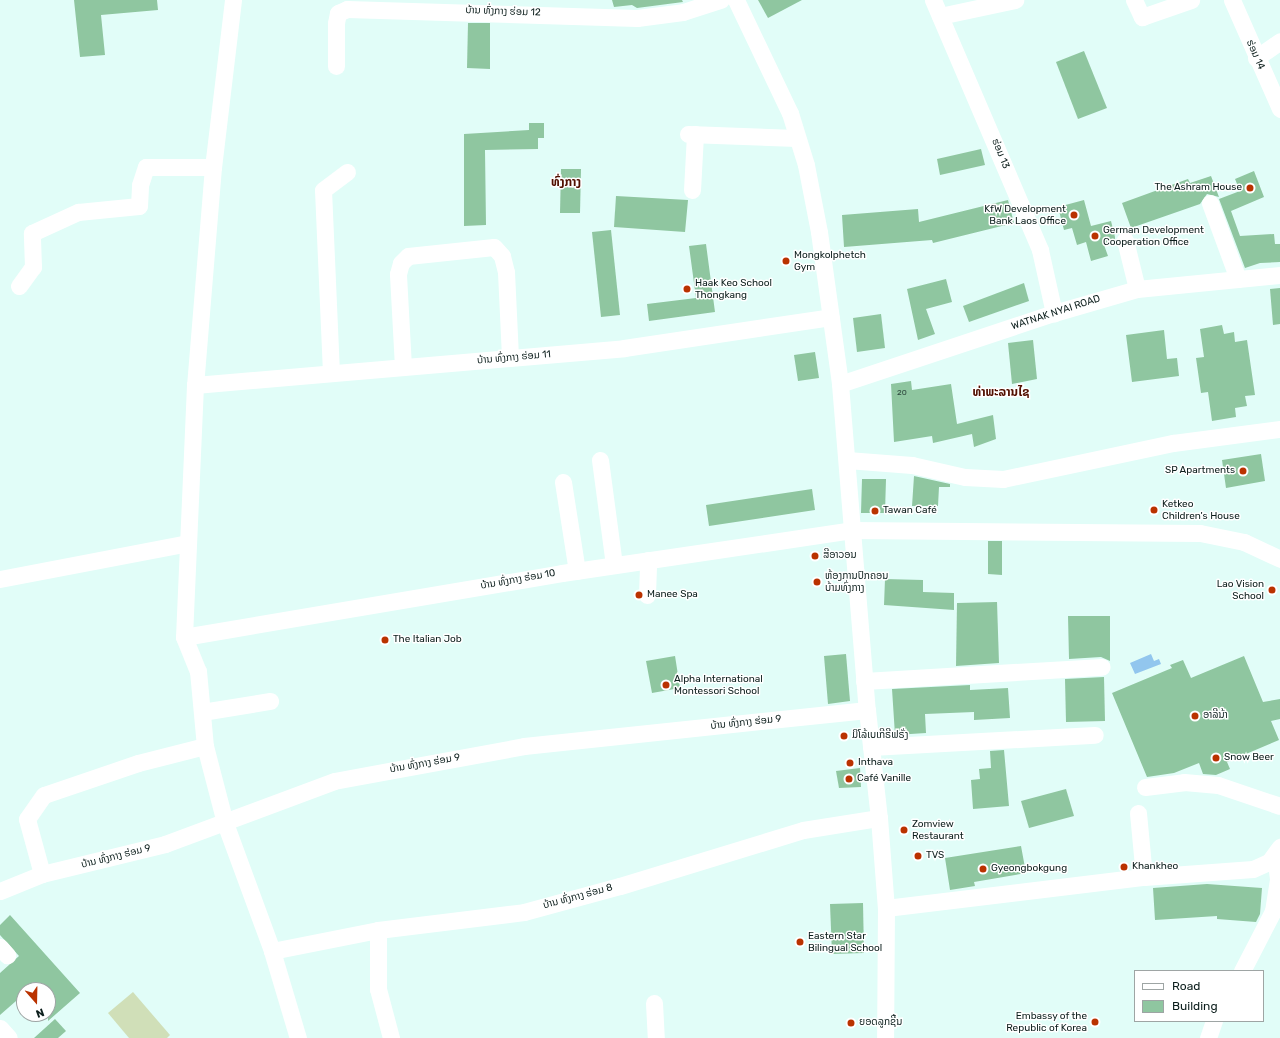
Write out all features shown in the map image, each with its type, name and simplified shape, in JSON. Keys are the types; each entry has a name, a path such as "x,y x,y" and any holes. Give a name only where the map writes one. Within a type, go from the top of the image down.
{"street":[{"path":"233,0 213,166 195,385 184,637 198,671 205,746 226,823 272,951 298,1038"},
{"name":"ບ້ານ ທົ່ງກາງ ຮ່ອມ 12","path":"336,66 336,23 338,13 347,9 637,18 683,12 721,0"},
{"path":"736,0 790,114 819,232 840,384 864,681 879,818 886,908 886,1038"},
{"name":"ຮ່ອມ 13","path":"933,0 1040,250 1054,313"},
{"path":"940,16 1015,0"},
{"path":"1134,0 1142,18 1191,0"},
{"name":"ຮ່ອມ 14","path":"1232,0 1256,58 1280,108"},
{"path":"1256,58 1280,41"},
{"path":"692,190 692,134 797,138"},
{"path":"19,286 33,267 32,233 78,212 139,206 140,185 146,167 213,166"},
{"path":"331,373 323,190 347,172"},
{"path":"1210,204 1238,279"},
{"path":"1125,240 1137,289"},
{"path":"403,367 398,274 401,263 408,256 494,247 502,256 506,272 510,358"},
{"name":"WATNAK NYAI ROAD","path":"840,384 1054,313 1137,289 1280,275"},
{"name":"ບ້ານ ທົ່ງກາງ ຮ່ອມ 11","path":"195,385 624,348 831,316"},
{"path":"847,460 912,465 965,477 1003,479 1173,443 1280,429"},
{"path":"600,460 614,565"},
{"path":"563,482 576,570"},
{"name":"ບ້ານ ທົ່ງກາງ ຮ່ອມ 10","path":"184,637 576,570 852,530 1200,533 1244,542 1280,559"},
{"path":"0,579 188,543"},
{"path":"647,595 648,560"},
{"path":"864,681 1102,667"},
{"path":"202,712 270,701"},
{"name":"ບ້ານ ທົ່ງກາງ ຮ່ອມ 9","path":"0,891 42,874 158,846 226,823 334,781 524,746 867,710"},
{"path":"870,746 1095,735"},
{"path":"42,874 27,819 44,795 138,763 205,746"},
{"path":"1145,787 1184,782 1218,785 1280,806"},
{"path":"1138,813 1144,877"},
{"name":"ບ້ານ ທົ່ງກາງ ຮ່ອມ 8","path":"272,951 378,930 524,912 620,886 803,830 879,818"},
{"path":"886,908 1144,877 1253,870 1278,851"},
{"path":"1242,970 1274,906 1278,879 1278,851"},
{"path":"378,930 378,989 391,1038"},
{"path":"654,1003 656,1038"},
{"path":"1208,1038 1214,1022"},
{"path":"0,1028 9,1038"}],"green space":[{"path":"133,992 170,1035 167,1038 129,1038 108,1013"}],"water":[{"path":"1151,654 1154,661 1159,659 1161,664 1135,674 1130,663"}],"building":[{"path":"74,0 157,0 158,10 101,15 105,55 80,57"},
{"path":"612,0 682,0 683,2 637,8 632,5 614,7"},
{"path":"758,0 802,0 768,18"},
{"path":"468,23 490,23 490,69 467,68"},
{"path":"1084,51 1107,108 1078,119 1056,62"},
{"path":"529,123 544,123 544,138 538,138 538,149 485,150 486,225 464,226 464,134 529,130"},
{"path":"981,149 985,165 940,175 937,159"},
{"path":"561,169 581,169 580,213 560,213"},
{"path":"1254,171 1264,197 1231,211 1240,236 1274,234 1275,244 1280,244 1280,262 1260,263 1245,268 1219,199 1240,191 1235,179"},
{"path":"1211,176 1219,197 1207,194 1200,204 1131,228 1122,203 1188,179 1190,183"},
{"path":"616,196 688,200 685,232 614,227"},
{"path":"1008,200 1014,223 933,243 932,240 844,247 842,215 918,209 919,222"},
{"path":"1084,200 1091,226 1111,221 1115,237 1115,241 1104,245 1108,256 1091,261 1086,242 1077,245 1072,228 1064,230 1058,207"},
{"path":"611,230 620,315 601,317 592,232"},
{"path":"706,244 715,312 649,321 647,304 696,298 689,246"},
{"path":"946,279 952,302 926,309 935,334 918,340 907,289"},
{"path":"1024,283 1029,301 969,322 963,306"},
{"path":"1280,288 1280,324 1273,325 1270,289"},
{"path":"881,314 885,348 857,352 853,318"},
{"path":"1222,325 1224,334 1234,332 1235,342 1247,340 1255,395 1245,396 1247,406 1235,408 1236,417 1212,421 1208,392 1201,393 1196,358 1204,357 1200,329"},
{"path":"1164,330 1167,359 1177,358 1179,376 1132,382 1126,335"},
{"path":"1033,340 1037,379 1012,384 1008,343"},
{"path":"815,352 819,378 798,381 794,355"},
{"path":"911,381 912,390 951,384 957,424 993,415 996,439 974,447 972,434 933,443 932,436 894,442 891,384"},
{"name":"SP Apartments","path":"1261,454 1265,481 1226,488 1222,460"},
{"path":"914,476 950,484 950,487 939,487 938,506 912,506"},
{"path":"862,479 886,479 885,513 861,513"},
{"path":"812,489 815,510 709,526 706,505"},
{"path":"988,541 1002,541 1002,575 988,574"},
{"path":"885,579 923,580 923,592 954,593 954,610 884,605"},
{"path":"997,602 999,663 956,666 957,603"},
{"path":"1068,616 1110,616 1110,661 1101,657 1069,659"},
{"path":"846,654 850,701 828,704 824,656"},
{"path":"675,656 680,688 652,693 646,661"},
{"name":"ອາລີນ້າ","path":"1244,656 1263,702 1280,699 1280,719 1271,721 1279,740 1227,762 1230,769 1216,775 1203,774 1199,763 1174,773 1147,777 1112,693 1172,668 1170,665 1183,660 1191,678"},
{"path":"1104,677 1105,721 1066,722 1065,679"},
{"path":"970,685 970,690 1008,688 1010,718 974,720 974,712 925,714 926,733 895,735 892,689"},
{"path":"1004,750 1009,806 973,809 971,780 980,779 979,769 991,768 990,751"},
{"name":"Café Vanille","path":"860,768 861,787 839,788 836,771"},
{"path":"1066,789 1074,816 1029,828 1021,801"},
{"path":"1021,846 1026,873 974,882 975,886 950,890 945,858"},
{"path":"1207,884 1262,888 1260,914 1256,922 1217,919 1217,916 1155,920 1153,888"},
{"path":"863,903 864,953 832,954 830,904"},
{"path":"10,915 80,993 56,1014 56,982 16,982 16,1001 0,1015 0,973 19,956 0,935 0,925"},
{"path":"56,1020 66,1031 58,1038 34,1038 52,1022 56,1022"}],"place":[{"name":"The Ashram House","path":"1250,188"},
{"name":"KfW Development Bank Laos Office","path":"1074,215"},
{"name":"German Development Cooperation Office","path":"1095,236"},
{"name":"Mongkolphetch Gym","path":"786,261"},
{"name":"Haak Keo School Thongkang","path":"687,289"},
{"name":"SP Apartments","path":"1243,471"},
{"name":"Ketkeo Children's House","path":"1154,510"},
{"name":"Tawan Café","path":"875,511"},
{"name":"ສີອາວອນ","path":"815,556"},
{"name":"ຫ້ອງການປົກຄອນ ບ້າມທົ່ງກາງ","path":"817,582"},
{"name":"Lao Vision School","path":"1272,590"},
{"name":"Manee Spa","path":"639,595"},
{"name":"The Italian Job","path":"385,640"},
{"name":"Alpha International Montessori School","path":"666,685"},
{"name":"ອາລີນ້າ","path":"1195,716"},
{"name":"ມິໂລ້ເບເກີຣີຟຣັ່ງ","path":"844,736"},
{"name":"Snow Beer","path":"1216,758"},
{"name":"Inthava","path":"850,763"},
{"name":"Café Vanille","path":"849,779"},
{"name":"Zomview Restaurant","path":"904,830"},
{"name":"TVS","path":"918,856"},
{"name":"Khankheo","path":"1124,867"},
{"name":"Gyeongbokgung","path":"983,869"},
{"name":"Eastern Star Bilingual School","path":"800,942"},
{"name":"Embassy of the Republic of Korea","path":"1095,1022"},
{"name":"ຍອດລູກຊີ້ນ","path":"851,1023"}],"district":[{"name":"ທົ່ງກາງ","path":"566,183"},
{"name":"ທ່າພະລານໄຊ","path":"1001,393"}]}
